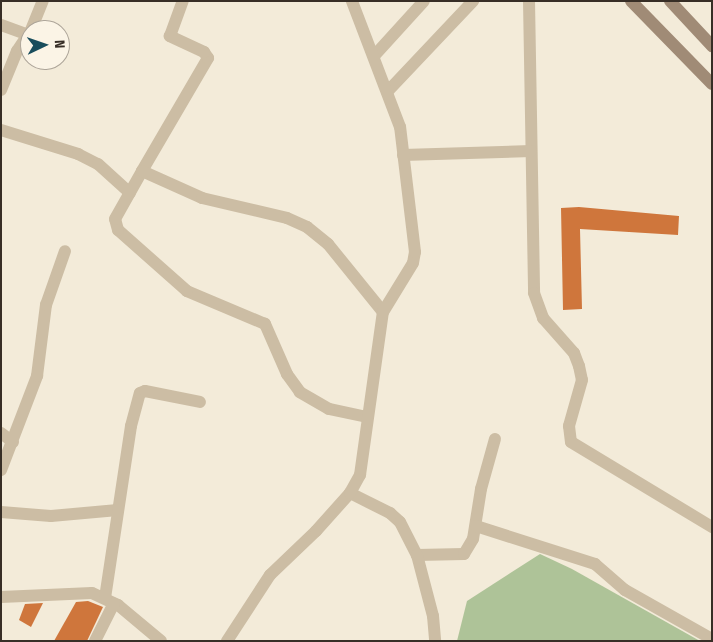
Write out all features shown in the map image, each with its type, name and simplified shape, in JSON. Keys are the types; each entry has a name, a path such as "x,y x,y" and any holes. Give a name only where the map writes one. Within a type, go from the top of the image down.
{"street":[{"path":"35,20 43,1"},
{"path":"183,1 170,36 204,52 208,58 115,219 118,230 187,290 265,324 287,374 300,392 312,402 367,417"},
{"path":"227,641 270,575 350,493 360,475 382,312 408,273 415,252 400,127 388,91 352,1"},
{"path":"374,56 424,1"},
{"path":"388,91 473,1"},
{"path":"529,1 534,293 543,318 574,353 582,380 569,426 571,442 712,527"},
{"path":"631,1 712,84"},
{"path":"670,1 712,46"},
{"path":"1,25 20,30"},
{"path":"1,90 20,52"},
{"path":"1,130 78,154 98,164 130,193"},
{"path":"403,155 532,151"},
{"path":"142,171 202,198 269,213 307,227 328,244 382,312"},
{"path":"1,470 37,376 46,306 65,251"},
{"path":"95,641 109,600 118,510 130,426 140,393 145,391 200,402"},
{"path":"1,433 13,442"},
{"path":"417,555 464,554 473,539 481,489 495,439"},
{"path":"350,493 390,513 400,522 417,555 433,616 435,641"},
{"path":"1,512 51,516 118,510"},
{"path":"476,526 595,564 625,590 712,639"},
{"path":"1,597 73,592 109,600 161,641"}],"green space":[{"path":"540,554 572,569 700,641 457,641 467,601"}],"building":[{"path":"579,207 679,216 678,235 580,229 582,309 563,310 561,208"},
{"path":"88,601 103,607 87,641 54,641 76,602"},
{"path":"43,603 31,627 19,620 25,604"}]}
